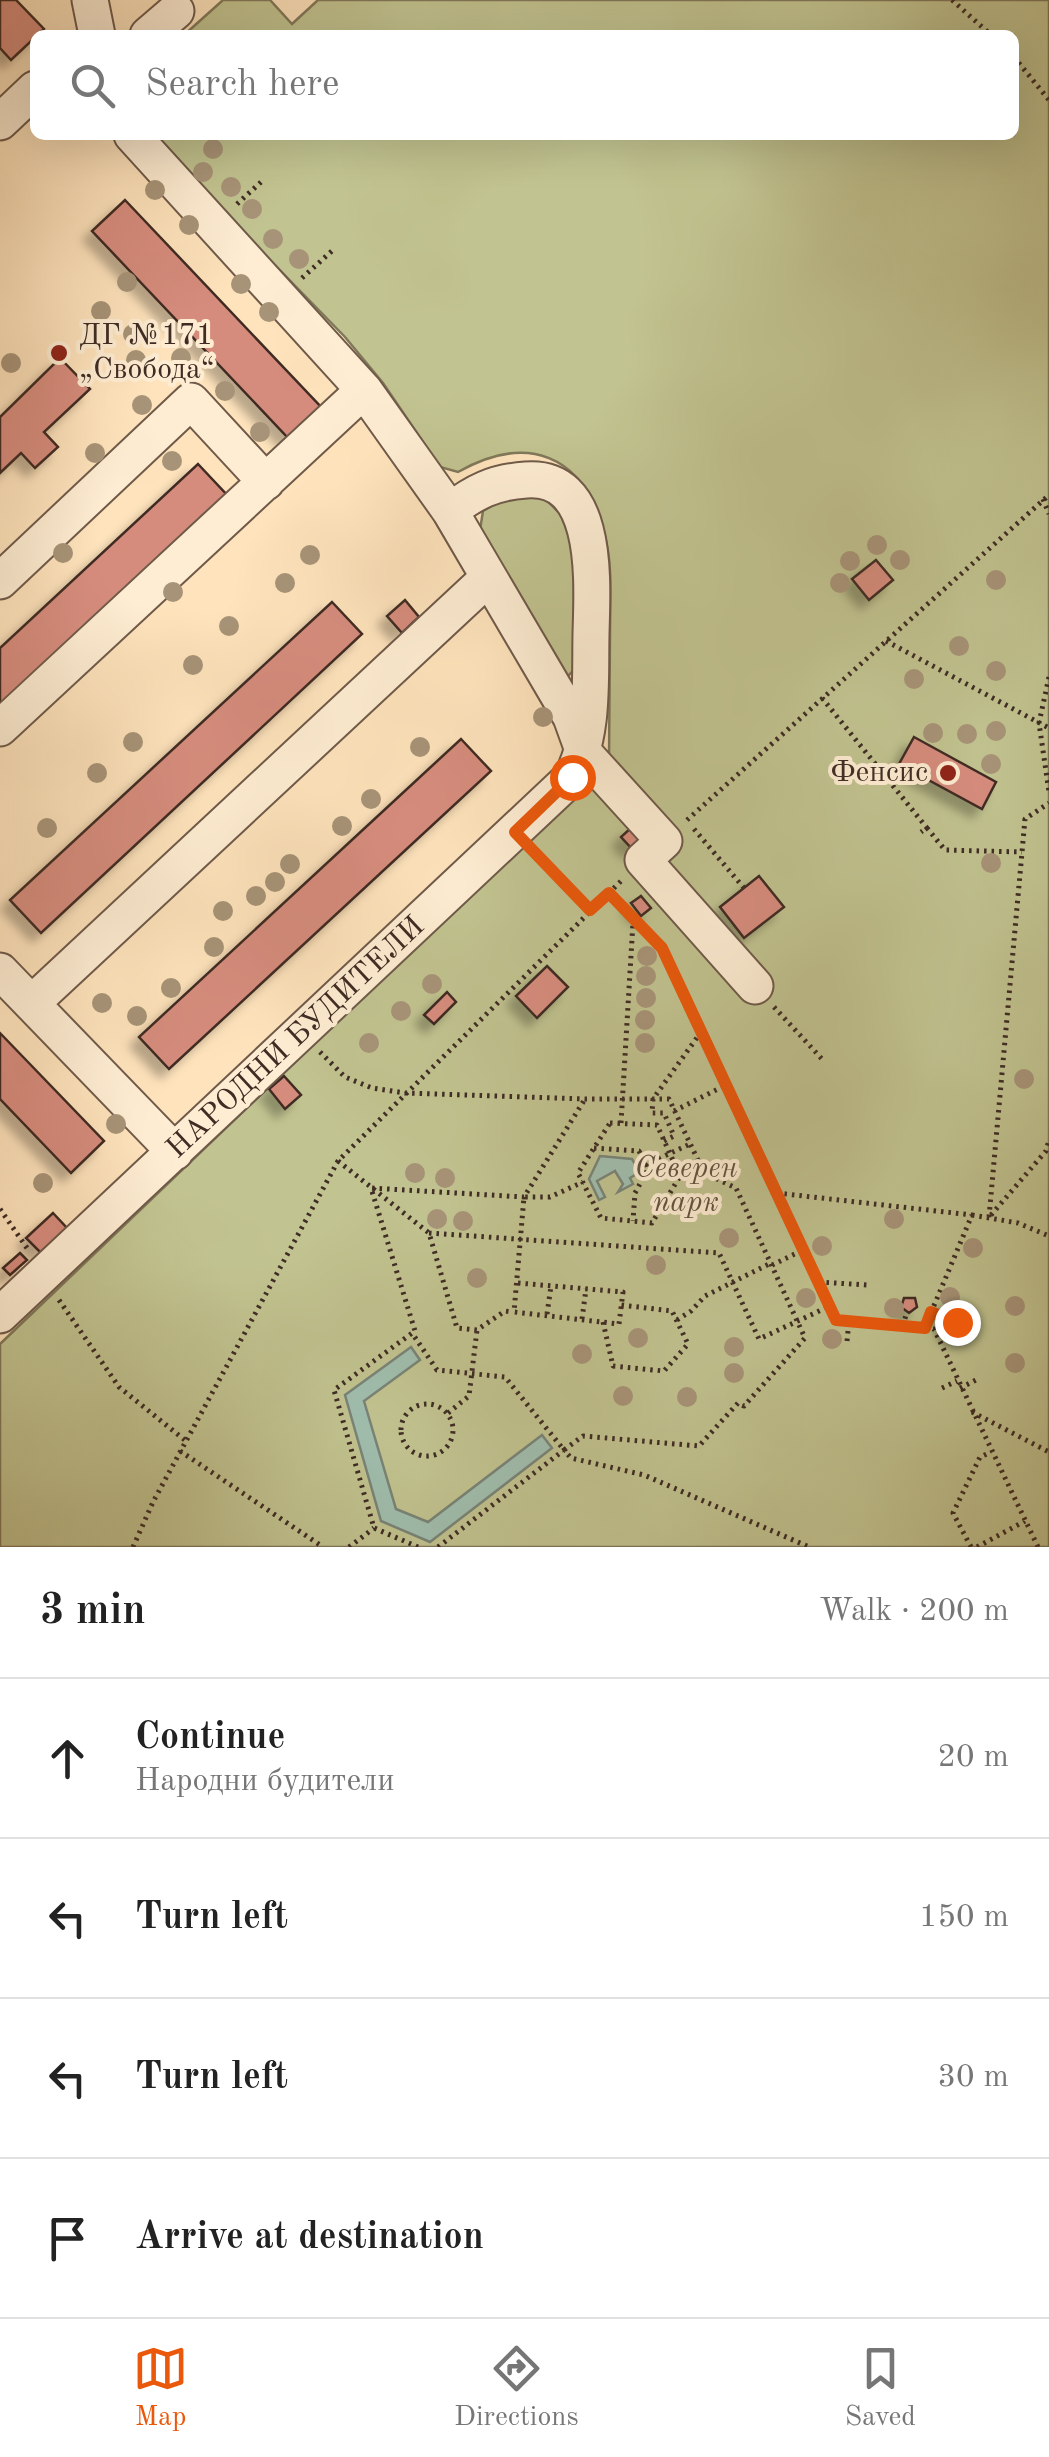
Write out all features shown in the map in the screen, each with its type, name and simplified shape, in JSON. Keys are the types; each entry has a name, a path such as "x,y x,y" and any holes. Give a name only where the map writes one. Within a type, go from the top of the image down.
{"street":[{"path":"90,0 96,30"},
{"path":"153,30 176,4"},
{"path":"137,140 364,390 450,511 571,717 584,753 679,835 643,860 756,986"},
{"path":"0,728 364,390"},
{"path":"0,581 191,401 266,482"},
{"path":"450,511 489,486 534,479 558,486 576,506 588,540 592,577 590,716 584,753"},
{"path":"32,1004 487,578"},
{"name":"НАРОДНИ БУДИТЕЛИ","path":"0,1315 515,832 572,777 584,753"},
{"path":"0,971 175,1152"}],"path":[{"path":"952,0 985,30"},
{"path":"1019,63 1049,100"},
{"path":"280,298 332,250"},
{"path":"1046,497 1049,514"},
{"path":"744,888 679,835 822,698 1046,497"},
{"path":"886,641 1049,728"},
{"path":"1049,677 1039,723 1049,792"},
{"path":"822,698 924,830 945,850 1022,852"},
{"path":"989,1217 1024,819 1049,803"},
{"path":"515,832 590,910"},
{"path":"133,1547 152,1502 338,1161 634,868"},
{"path":"609,893 662,948 836,1320 934,1329 1038,1547"},
{"path":"621,1123 634,922"},
{"path":"756,986 822,1059"},
{"path":"301,1032 345,1077 372,1088 405,1093 585,1100 668,1099 704,1173 736,1188 805,1338 744,1406 738,1402 699,1446 582,1436 438,1547"},
{"path":"664,1141 674,1136 664,1114 652,1113 653,1099 701,1032"},
{"path":"674,1111 726,1085"},
{"path":"514,1312 524,1198 585,1100"},
{"path":"610,1123 621,1123 657,1125 680,1176 652,1223 601,1218 578,1173 610,1123"},
{"path":"989,1217 1046,1151 1049,1140"},
{"path":"645,1165 690,1144"},
{"path":"594,1148 639,1152 648,1169 635,1193 633,1220"},
{"path":"338,1161 429,1233 457,1328 477,1334"},
{"path":"371,1188 550,1198 583,1182"},
{"path":"371,1188 415,1332 334,1390 374,1528"},
{"path":"777,1193 989,1217 1018,1223 1049,1236"},
{"path":"0,1208 42,1277 119,1387 186,1441"},
{"path":"925,1328 972,1215"},
{"path":"429,1233 521,1236 719,1253 760,1339 830,1306"},
{"path":"676,1320 705,1296 734,1280 804,1250"},
{"path":"448,1414 469,1396 477,1334 506,1311 619,1324 622,1292 518,1282"},
{"path":"819,1282 867,1286"},
{"path":"547,1314 551,1286"},
{"path":"582,1319 586,1288"},
{"path":"602,1322 613,1366 664,1371 688,1344 672,1311 621,1305"},
{"path":"903,1326 906,1311"},
{"path":"931,1312 957,1322"},
{"path":"847,1341 849,1321"},
{"path":"413,1335 437,1370 505,1377 571,1458 644,1475 809,1547"},
{"path":"942,1388 978,1379"},
{"path":"426,1403 448,1414 453,1430 447,1447 432,1456 407,1448 400,1432 410,1409 426,1403"},
{"path":"972,1412 1049,1452"},
{"path":"180,1451 324,1547"},
{"path":"991,1452 980,1458 953,1513 974,1547 1025,1521"},
{"path":"349,1547 374,1528"},
{"path":"374,1528 418,1547"}],"green space":[{"name":"Северен парк","path":"223,0 270,0 292,24 318,0 1049,0 1049,1547 0,1547 0,1344 609,762 609,556 595,505 582,484 567,468 529,453 483,460 458,472 440,467 383,383 345,337 224,213 160,140 1019,140 1019,30 190,30"},
{"path":"543,496 561,515 574,549 574,670 566,678 480,530 483,511 507,497"}],"shaded area":[{"path":"600,1156 632,1159 640,1172 630,1178 633,1184 618,1192 623,1184 615,1171 597,1181 605,1197 599,1200 589,1179"},
{"path":"411,1347 420,1360 364,1401 396,1509 428,1522 542,1435 552,1448 430,1542 381,1521 345,1395"}],"building":[{"path":"0,0 16,0 44,29 30,30 30,42 11,60 0,48"},
{"path":"125,200 322,408 289,439 92,231"},
{"path":"60,358 90,389 44,432 58,447 35,468 21,453 0,473 0,417"},
{"path":"198,464 228,496 0,708 0,648"},
{"path":"876,560 893,580 869,600 852,579"},
{"path":"405,600 419,617 402,633 387,616"},
{"path":"332,602 362,634 41,933 10,900"},
{"name":"Фенсис","path":"914,737 996,782 982,809 899,764"},
{"path":"461,739 491,771 169,1069 139,1037"},
{"path":"633,826 645,839 633,850 621,837"},
{"path":"759,876 784,907 744,938 720,907"},
{"path":"641,896 651,908 641,916 631,903"},
{"path":"547,966 568,987 537,1018 516,996"},
{"path":"447,992 456,1002 434,1024 424,1015"},
{"path":"0,1033 104,1141 71,1173 0,1099"},
{"path":"284,1076 301,1095 285,1109 269,1089"},
{"path":"53,1213 67,1228 41,1253 26,1238"},
{"path":"20,1253 27,1260 10,1275 3,1268"},
{"path":"904,1298 915,1298 917,1307 909,1313 901,1307"}],"place":[{"name":"ДГ №171 „Свобода“","path":"59,353"},
{"name":"Фенсис","path":"948,773"}],"route":[{"path":"572,777 515,832 590,910 609,893 662,948 836,1320 925,1328 931,1312 957,1322"}]}
